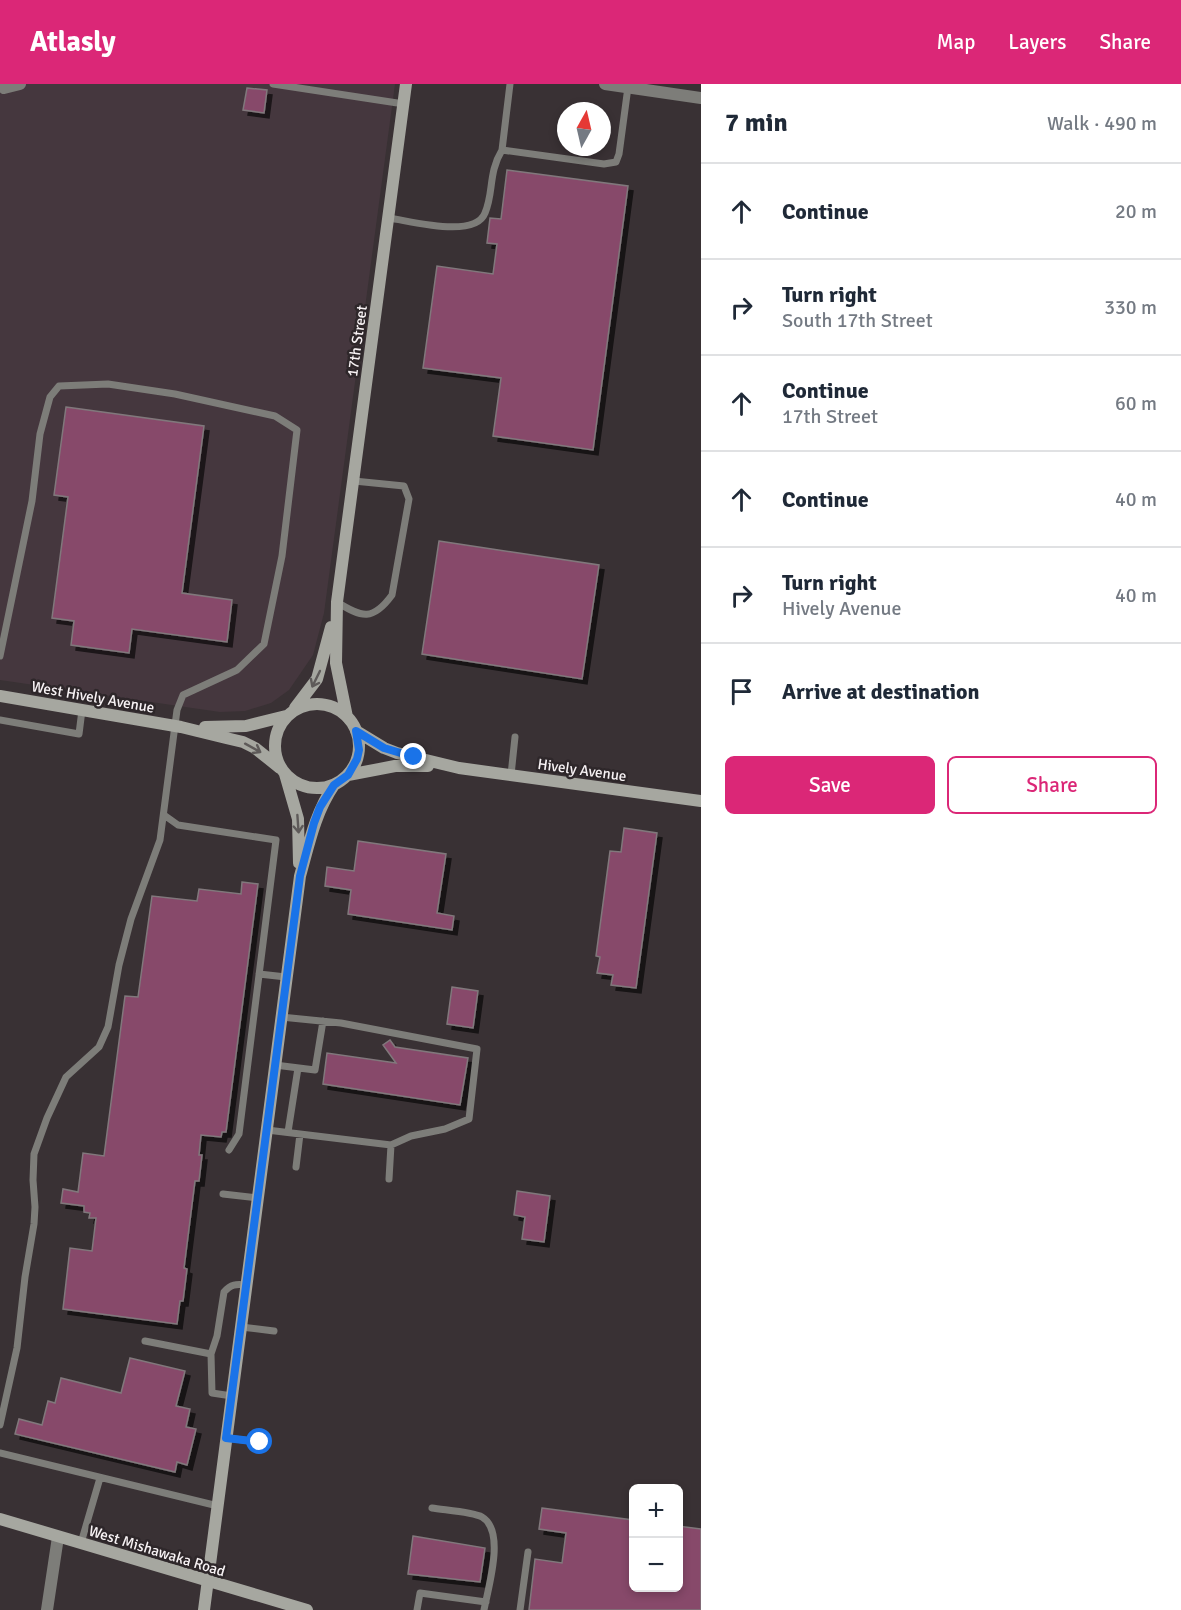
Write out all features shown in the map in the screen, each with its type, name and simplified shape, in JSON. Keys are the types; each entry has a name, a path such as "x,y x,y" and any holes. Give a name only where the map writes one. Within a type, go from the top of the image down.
{"street":[{"path":"2,88 20,84"},
{"name":"17th Street","path":"347,717 336,663 338,602 406,84"},
{"path":"605,84 701,98"},
{"name":"17th Street","path":"289,714 309,693 317,679 338,602"},
{"name":"West Hively Avenue","path":"0,696 178,726"},
{"path":"320,704 334,708 347,717 356,731 359,750 348,775 334,785 325,788 306,787 297,784 264,754 243,742 178,726 246,726 289,714 306,705 320,704"},
{"path":"289,714 278,729 274,745 298,819 300,876"},
{"name":"Hively Avenue","path":"356,731 397,753 459,768"},
{"name":"Hively Avenue","path":"348,775 395,766 459,768 701,801"},
{"path":"204,1610 300,876 314,823 320,807 334,785"},
{"name":"West Mishawaka Road","path":"0,1519 307,1610"},
{"path":"46,1610 58,1537"}],"lane":[{"path":"273,84 404,104"},
{"path":"389,218 459,228 476,224 485,214 495,163 502,150 510,84"},
{"path":"502,150 604,164 616,162 620,154 628,87"},
{"path":"0,656 32,501 40,434 50,396 59,386 108,384 199,399 275,416 297,430 282,556 264,644 237,670 183,695 177,710 178,726 160,840 131,919 119,965 108,1027 99,1047 66,1077 47,1118 34,1154 33,1180 36,1207 34,1224 17,1348 0,1425"},
{"path":"338,602 357,614 374,613 384,606 392,595 409,499 404,486 354,481"},
{"path":"0,720 79,734 82,710"},
{"path":"511,775 515,737"},
{"path":"164,814 178,825 276,840 239,1134 229,1150"},
{"path":"259,974 286,977"},
{"path":"267,1130 391,1145 411,1136 445,1129 469,1119 477,1049 323,1021 281,1017"},
{"path":"275,1065 315,1070 323,1021"},
{"path":"288,1132 298,1068"},
{"path":"296,1167 300,1134"},
{"path":"389,1179 391,1145"},
{"path":"223,1194 258,1198"},
{"path":"232,1396 212,1393 212,1354 224,1292 229,1286 235,1284 246,1285"},
{"path":"241,1327 274,1331"},
{"path":"145,1341 212,1354"},
{"path":"226,1438 260,1442"},
{"path":"0,1453 218,1506"},
{"path":"81,1543 100,1478"},
{"path":"417,1610 420,1593 485,1606 495,1548 489,1524 481,1517 432,1508"},
{"path":"520,1610 528,1552"}],"shaded area":[{"path":"0,84 395,84 324,613 313,655 289,690 271,703 245,711 220,712 0,680"}],"building":[{"path":"247,88 267,90 264,113 243,110"},
{"path":"507,170 628,186 593,450 493,436 501,378 423,368 437,266 493,274 497,244 487,243 490,218 501,219"},
{"path":"66,407 204,426 182,593 232,600 227,642 132,629 129,653 71,645 74,621 52,618 68,497 54,495"},
{"path":"439,541 599,565 582,679 422,654"},
{"path":"624,828 657,833 636,988 611,985 613,975 597,973 600,957 596,956 610,851 621,852"},
{"path":"358,841 446,854 437,913 454,916 452,930 348,914 351,890 325,886 327,867 354,871"},
{"path":"242,882 258,884 226,1132 222,1132 221,1137 201,1135 199,1155 202,1155 199,1181 195,1181 184,1268 187,1269 183,1301 180,1301 177,1324 63,1309 70,1248 92,1251 96,1218 89,1218 90,1213 84,1212 84,1206 61,1203 63,1189 78,1192 83,1153 104,1156 125,996 138,997 152,896 197,901 199,889 241,894"},
{"path":"452,987 478,991 473,1028 447,1024"},
{"path":"390,1040 395,1047 468,1058 460,1105 323,1084 327,1053 396,1063 383,1045"},
{"path":"517,1191 550,1196 544,1242 522,1239 525,1217 514,1215"},
{"path":"130,1358 185,1371 176,1406 190,1409 186,1427 196,1429 187,1465 177,1462 175,1472 15,1434 19,1419 42,1425 48,1401 55,1403 61,1378 121,1393"},
{"path":"542,1508 629,1519 629,1592 683,1592 683,1527 701,1529 701,1610 529,1610 535,1559 562,1563 566,1533 539,1529"},
{"path":"413,1536 485,1548 480,1582 408,1574"}],"route":[{"path":"260,1442 226,1438 300,876 320,807 334,785 348,775 354,767 359,750 356,731 384,748 414,757"}]}
